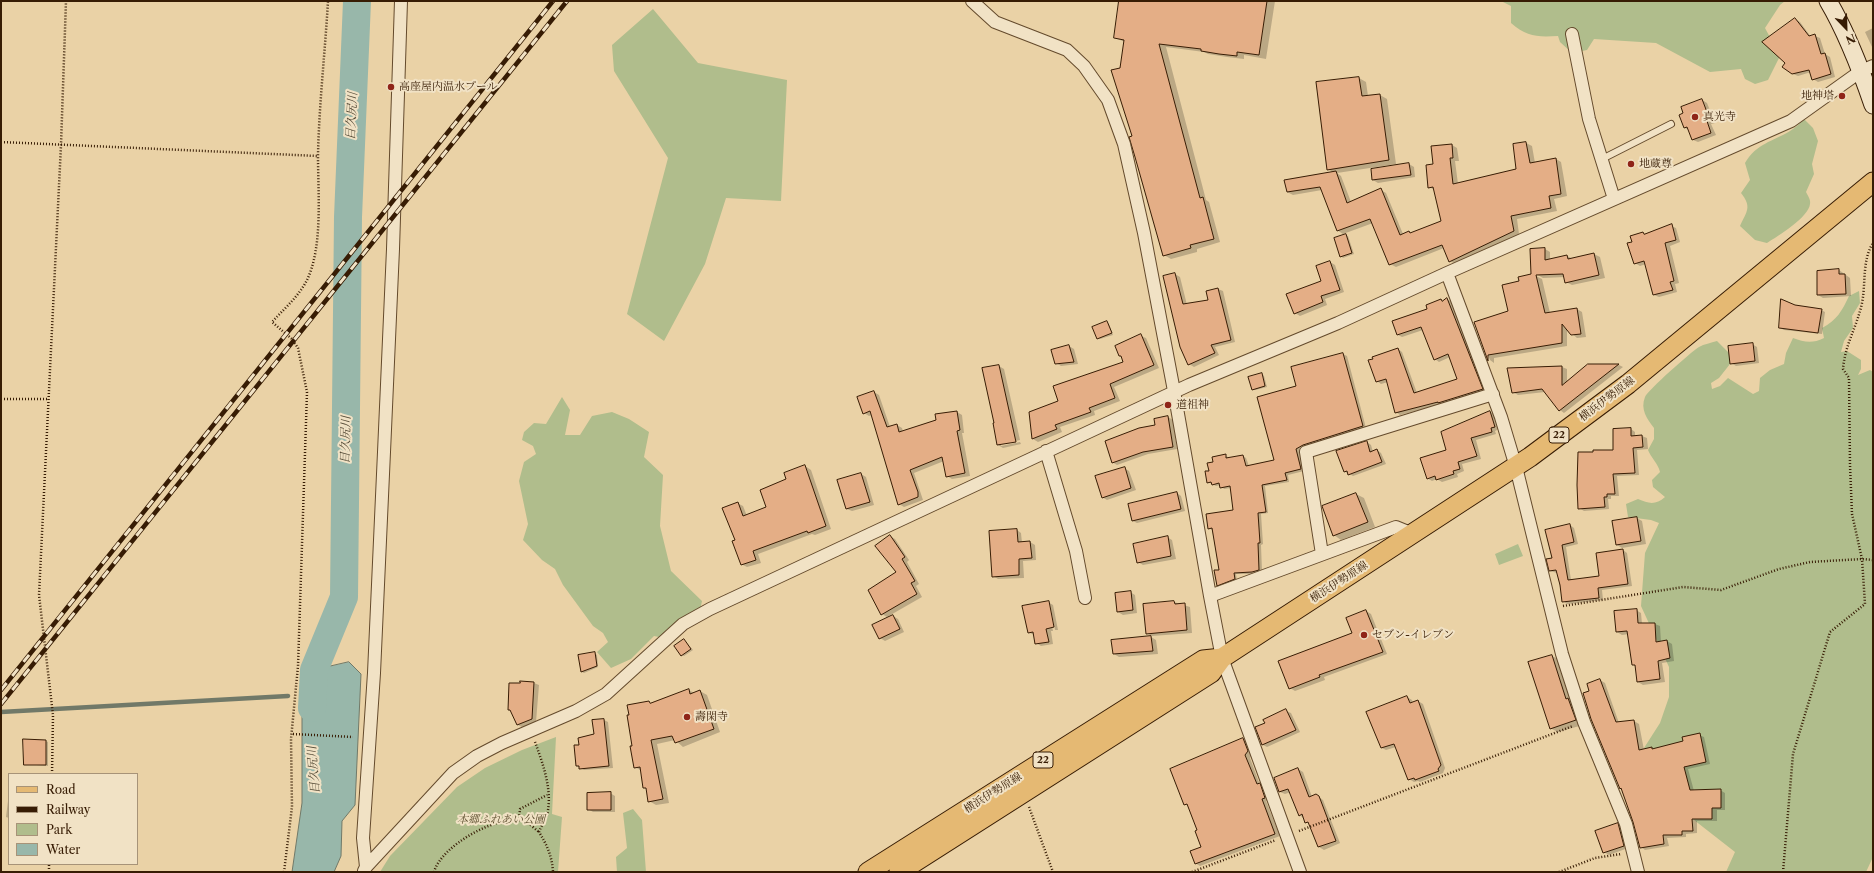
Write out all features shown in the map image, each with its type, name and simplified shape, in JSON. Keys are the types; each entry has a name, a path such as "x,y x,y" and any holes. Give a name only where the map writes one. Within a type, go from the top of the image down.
{"main road":[{"name":"横浜伊勢原線","path":"899,872 1211,673 1222,658 1516,467 1628,384 1873,182"},
{"name":"横浜伊勢原線","path":"868,872 1203,660 1222,658"}],"street":[{"path":"365,869 363,838 374,673 395,210 401,1"},
{"path":"972,1 980,10 995,22 1067,50 1084,66 1108,100 1124,144 1144,233 1222,658 1300,872"},
{"path":"1828,1 1867,68 1873,105"},
{"path":"1572,34 1589,119 1614,199"},
{"path":"365,869 453,773 477,756 502,742 576,711 606,694 683,624 717,605 1174,391 1338,323 1447,273 1791,121 1867,68"},
{"path":"1447,273 1494,394 1516,467 1562,654 1584,722 1626,824 1638,872"},
{"path":"1322,554 1306,452 1494,394"},
{"path":"1046,452 1076,551 1085,598"},
{"path":"1210,596 1396,527 1413,534"}],"lane":[{"path":"1602,159 1671,124"}],"path":[{"path":"52,773 53,715 39,596 61,145 66,1"},
{"path":"284,872 292,807 291,739 298,666 307,392 298,348 292,339 272,322 299,292 307,280 313,261 320,208 318,156 328,1"},
{"path":"1,142 318,156"},
{"path":"1783,872 1793,754 1830,632 1865,604 1862,559 1852,514 1849,378 1843,369 1844,354 1862,304 1867,252 1873,243"},
{"path":"1,399 48,399"},
{"path":"1550,608 1683,588 1721,590 1779,569 1802,564 1862,559 1873,560"},
{"path":"1192,872 1584,722"},
{"path":"293,734 353,737"},
{"path":"534,738 545,769 548,794 547,814 539,832"},
{"path":"1023,792 1053,872"},
{"path":"519,821 520,809 548,794"},
{"path":"434,872 436,866 445,853 459,842 496,824 519,821 525,822 539,832 548,846 553,860 553,872"},
{"path":"1559,872 1595,858 1633,852"}],"green space":[{"path":"1501,1 1785,1 1780,5 1765,28 1780,56 1768,80 1755,84 1745,79 1741,69 1710,72 1656,43 1594,39 1587,50 1572,53 1560,42 1558,36 1527,34 1517,28 1511,23 1511,6"},
{"path":"653,9 698,63 787,80 781,201 726,198 705,264 664,341 627,314 668,158 614,71 612,45"},
{"path":"1804,119 1813,128 1818,141 1812,164 1814,174 1806,192 1810,201 1808,209 1792,226 1767,243 1755,240 1740,226 1747,209 1746,202 1741,193 1750,180 1745,163 1760,147 1790,131"},
{"path":"1859,291 1860,303 1852,316 1853,328 1844,341 1841,352 1847,351 1861,360 1861,369 1858,375 1870,370 1873,372 1873,857 1866,872 1726,872 1735,852 1671,802 1653,779 1644,748 1660,723 1669,697 1669,667 1641,606 1645,553 1659,523 1651,520 1628,517 1626,504 1638,499 1652,503 1662,500 1665,497 1653,487 1652,480 1660,472 1648,450 1654,439 1654,428 1645,414 1643,406 1644,401 1648,393 1670,371 1695,350 1701,346 1717,341 1730,354 1730,364 1719,378 1711,383 1712,389 1720,386 1728,378 1753,394 1759,391 1760,378 1770,370 1784,364 1786,353 1793,338 1808,342 1824,338 1822,328 1832,322 1838,315 1849,296"},
{"path":"562,397 570,410 565,435 580,435 592,416 612,412 629,419 649,432 644,457 663,475 660,526 671,571 702,601 699,615 669,639 654,636 631,659 611,668 597,652 608,642 603,633 593,626 563,585 555,569 542,560 523,540 528,524 519,481 524,462 536,454 533,446 522,440 524,432 534,423 546,424"},
{"path":"1518,544 1523,556 1499,565 1495,554"},
{"name":"本郷ふれあい公園","path":"556,737 552,814 562,817 558,872 380,872 390,856 457,787 485,768 522,750"},
{"path":"633,809 642,820 646,872 617,872 616,857 627,848 623,813"}],"water":[{"path":"349,662 361,674 355,805 342,821 341,856 334,872 292,872 302,803 302,681 314,670"}],"building":[{"path":"1119,1 1267,1 1259,55 1237,52 1237,56 1201,51 1201,49 1159,44 1200,198 1203,197 1214,239 1190,245 1191,248 1163,256 1129,137 1132,136 1111,70 1120,68 1124,40 1114,38"},
{"path":"1795,18 1809,36 1815,34 1821,54 1825,53 1831,74 1812,80 1809,70 1792,74 1782,67 1785,63 1762,42"},
{"path":"1359,77 1362,96 1380,94 1389,160 1327,170 1316,82"},
{"name":"真光寺","path":"1702,99 1710,120 1707,121 1711,133 1692,140 1687,127 1684,128 1679,115 1683,113 1681,107"},
{"path":"1526,142 1530,163 1556,158 1561,194 1549,196 1551,208 1511,216 1514,231 1449,262 1442,245 1389,265 1370,219 1337,231 1320,187 1287,192 1284,180 1336,171 1347,203 1381,188 1400,235 1409,231 1410,233 1441,221 1433,187 1428,188 1426,165 1433,164 1431,146 1452,144 1453,158 1450,158 1453,184 1516,169 1513,144"},
{"path":"1409,163 1411,175 1372,180 1371,169"},
{"path":"1672,224 1676,240 1665,243 1674,281 1670,282 1673,290 1653,295 1644,261 1634,264 1627,243 1632,242 1630,236 1643,232 1644,234"},
{"path":"1346,234 1352,253 1340,257 1334,238"},
{"path":"1545,248 1545,260 1567,255 1568,259 1594,253 1599,275 1565,283 1563,274 1536,275 1545,313 1577,308 1581,334 1571,335 1562,324 1562,343 1488,355 1488,361 1474,322 1508,311 1502,285 1519,281 1518,277 1531,274 1530,249"},
{"path":"1330,261 1340,290 1321,296 1323,302 1294,314 1286,294 1321,281 1316,266"},
{"path":"1839,269 1839,274 1845,274 1846,294 1817,295 1817,271"},
{"path":"1175,273 1183,304 1208,300 1206,291 1218,288 1231,340 1211,345 1215,353 1188,365 1180,347 1163,276"},
{"path":"1447,298 1483,389 1438,403 1395,413 1386,379 1376,382 1368,360 1373,359 1372,357 1398,348 1414,393 1457,379 1448,354 1434,360 1421,327 1397,335 1392,321 1427,309 1426,305 1441,299 1442,301"},
{"path":"1781,299 1795,305 1822,309 1818,333 1779,328"},
{"path":"1107,321 1112,333 1097,339 1092,327"},
{"path":"1141,334 1154,365 1110,384 1115,398 1089,408 1091,412 1055,425 1057,429 1032,439 1029,412 1058,401 1053,386 1123,362 1115,346"},
{"path":"1753,343 1755,361 1730,364 1728,346"},
{"path":"1069,345 1074,362 1055,364 1051,350"},
{"path":"1343,353 1363,426 1303,445 1296,449 1301,469 1285,473 1287,480 1262,485 1266,512 1258,513 1260,543 1258,543 1259,570 1234,573 1235,579 1217,586 1214,570 1219,570 1212,528 1208,529 1206,514 1233,510 1230,486 1220,488 1219,483 1212,485 1211,482 1207,483 1205,471 1209,471 1207,463 1213,462 1212,457 1226,454 1226,458 1243,455 1246,466 1274,460 1257,397 1296,386 1291,367"},
{"path":"1588,364 1619,364 1559,411 1542,389 1512,393 1507,368 1562,366 1562,385"},
{"path":"999,365 1016,442 997,445 994,423 982,368"},
{"path":"1262,373 1265,386 1252,390 1248,377"},
{"path":"874,391 887,427 897,424 899,432 936,420 935,414 957,411 960,430 957,431 965,473 946,477 942,457 910,470 918,492 918,497 898,505 870,411 863,414 857,397"},
{"path":"1490,411 1495,427 1491,428 1492,432 1471,438 1477,456 1458,462 1460,469 1453,471 1454,474 1436,480 1435,476 1427,479 1420,458 1446,450 1441,432"},
{"path":"1168,416 1173,447 1143,452 1112,463 1105,441 1139,428 1155,425 1154,419"},
{"path":"1631,428 1631,436 1642,435 1643,447 1633,448 1635,473 1613,474 1615,494 1607,494 1607,497 1604,497 1605,507 1578,509 1578,452 1613,450 1613,429"},
{"path":"1367,441 1370,452 1377,449 1382,462 1348,475 1347,471 1344,472 1336,451"},
{"path":"805,465 826,526 808,533 807,531 753,551 756,560 741,565 732,541 735,540 722,508 738,502 743,516 766,507 760,490 786,479 784,473"},
{"path":"1125,467 1131,488 1102,498 1095,476"},
{"path":"861,473 870,502 846,509 837,480"},
{"path":"1177,492 1181,509 1132,521 1128,504"},
{"path":"1356,493 1368,522 1333,536 1322,506"},
{"path":"1637,517 1641,541 1616,545 1612,521"},
{"path":"1570,524 1574,542 1562,545 1568,580 1599,576 1596,553 1623,549 1628,584 1598,588 1599,598 1562,602 1556,570 1549,571 1546,559 1552,558 1545,530"},
{"path":"1017,529 1018,542 1030,541 1032,558 1019,559 1019,575 992,577 989,531"},
{"path":"890,535 905,557 902,559 915,581 911,583 917,594 881,615 868,590 896,572 875,546"},
{"path":"1168,536 1171,556 1137,563 1133,544"},
{"path":"1131,591 1133,610 1117,612 1115,593"},
{"path":"1049,601 1054,627 1046,629 1049,642 1035,644 1033,632 1028,633 1022,606"},
{"path":"1174,601 1175,604 1185,603 1187,630 1146,634 1143,604"},
{"path":"1637,609 1638,623 1655,623 1656,642 1667,640 1670,658 1658,661 1660,679 1637,682 1635,665 1632,665 1627,631 1616,632 1614,611"},
{"path":"1366,610 1383,652 1319,675 1320,677 1289,689 1278,661 1352,633 1346,618"},
{"path":"893,615 900,629 879,639 872,625"},
{"path":"1151,636 1153,651 1113,654 1111,640"},
{"path":"684,639 691,649 681,656 674,646"},
{"path":"595,652 597,666 581,672 578,655"},
{"path":"1552,655 1566,699 1568,698 1576,720 1550,729 1528,662"},
{"path":"1600,679 1616,722 1634,720 1639,750 1652,747 1652,749 1683,741 1682,737 1700,733 1706,762 1684,767 1690,790 1721,789 1721,808 1712,808 1712,819 1692,819 1693,831 1682,831 1682,835 1663,835 1664,844 1640,848 1621,788 1620,789 1591,719 1583,693 1589,691 1587,684"},
{"path":"520,681 534,682 532,719 517,725 510,710 508,710 509,683 520,683"},
{"path":"689,689 690,694 700,690 714,729 675,743 672,736 651,740 663,799 648,802 646,788 643,788 640,767 634,768 630,746 632,746 627,715 629,715 627,705 649,701 650,703"},
{"path":"1407,696 1410,703 1418,700 1441,765 1438,769 1439,771 1415,780 1414,778 1408,780 1394,744 1381,748 1366,712"},
{"path":"1286,709 1296,730 1262,745 1255,727 1265,723 1263,720"},
{"path":"604,719 609,766 579,769 579,766 576,766 574,745 579,745 578,738 594,734 592,720"},
{"path":"1243,738 1248,751 1245,755 1257,784 1260,783 1265,798 1262,799 1275,834 1195,864 1190,851 1201,847 1195,831 1197,830 1187,804 1184,805 1170,769"},
{"path":"23,739 46,740 46,765 24,765"},
{"path":"1298,768 1309,797 1316,794 1319,796 1336,841 1318,847 1308,822 1305,823 1302,814 1299,816 1288,789 1279,792 1274,778"},
{"path":"611,792 611,810 587,810 587,793"},
{"path":"1618,823 1624,846 1603,853 1595,831"}],"waterway":[{"name":"目久尻川","path":"312,708 314,670 344,597 348,217 357,1"},
{"path":"1,712 288,696"}],"railway":[{"path":"1,690 553,1"},
{"path":"1,704 567,1"}],"place":[{"name":"高座屋内温水プール","path":"391,87"},
{"name":"地神塔","path":"1842,96"},
{"name":"真光寺","path":"1695,117"},
{"name":"地蔵尊","path":"1631,164"},
{"name":"道祖神","path":"1168,405"},
{"name":"セブン-イレブン","path":"1364,635"},
{"name":"壽閑寺","path":"687,717"}]}
